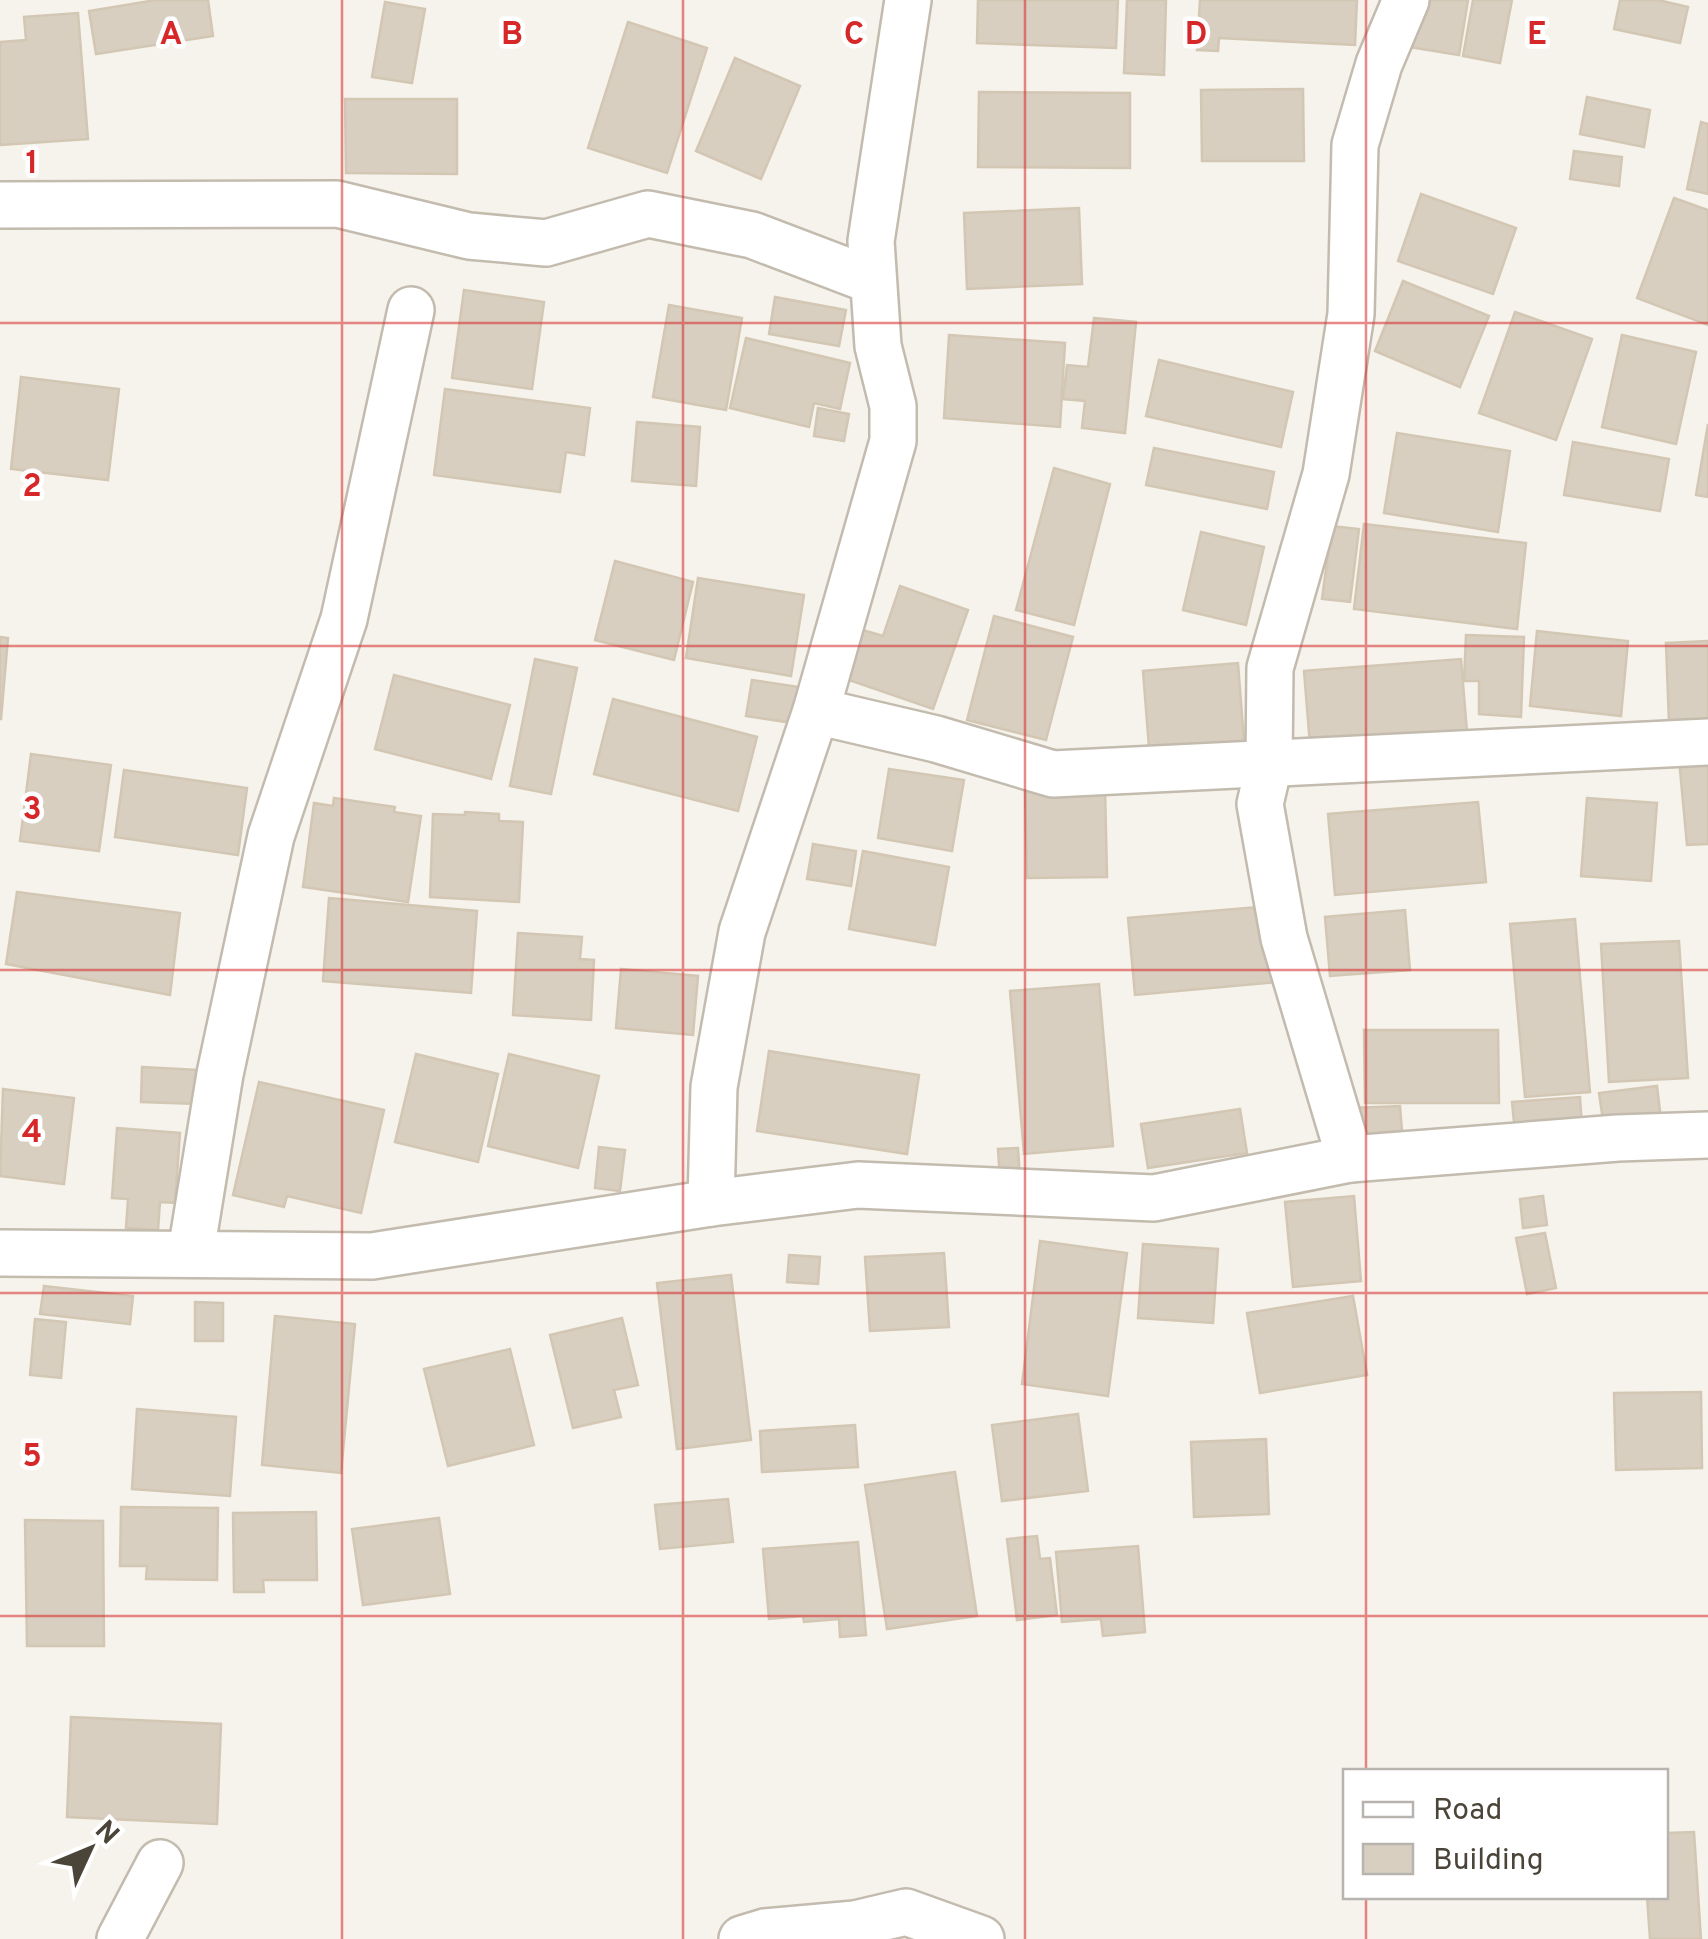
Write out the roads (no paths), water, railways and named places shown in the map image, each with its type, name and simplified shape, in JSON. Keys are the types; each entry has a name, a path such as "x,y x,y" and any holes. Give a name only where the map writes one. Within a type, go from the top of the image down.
{"street":[{"path":"710,1203 714,1087 742,932 816,711 893,441 892,406 878,346 871,242 908,0"},
{"path":"1350,1158 1284,938 1260,804 1270,765 1270,668 1326,474 1351,314 1355,146 1379,64 1406,0"},
{"path":"0,204 337,204 469,236 546,244 648,214 752,235 873,282"},
{"path":"191,1252 220,1074 272,836 344,619 411,310"},
{"path":"816,711 1053,774 1708,742"},
{"path":"0,1261 191,1252 372,1256 710,1203 858,1185 1154,1198 1350,1158 1708,1135"},
{"path":"120,1939 160,1863"},
{"path":"742,1939 765,1932 855,1924 906,1912 981,1939"}]}
